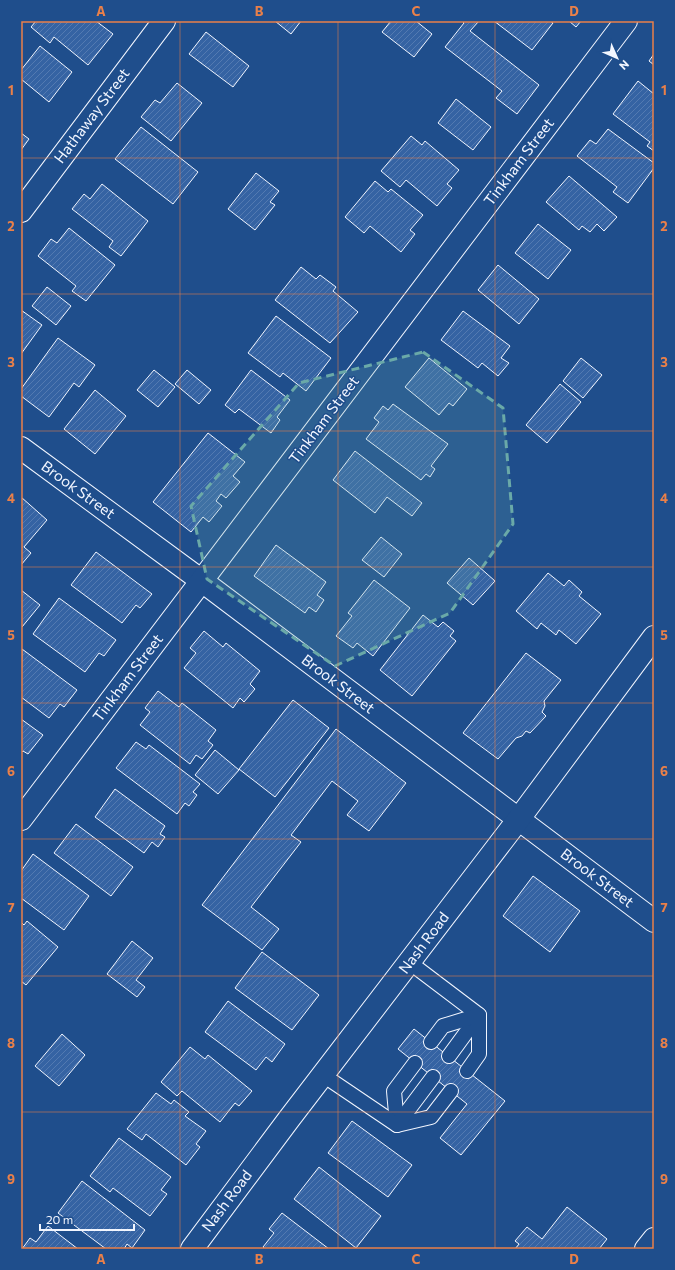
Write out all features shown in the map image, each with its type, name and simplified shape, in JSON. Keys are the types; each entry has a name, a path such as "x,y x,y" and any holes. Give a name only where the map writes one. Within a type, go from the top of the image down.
{"street":[{"name":"Hathaway Street","path":"21,211 164,21"},
{"name":"Tinkham Street","path":"21,819 626,21"},
{"name":"Brook Street","path":"21,448 202,581 654,921"},
{"name":"Nash Road","path":"192,1249 518,820 654,637"},
{"path":"646,1249 654,1239"}],"lane":[{"path":"410,962 479,1015"},
{"path":"431,1042 443,1026 479,1015"},
{"path":"449,1056 479,1015"},
{"path":"467,1071 479,1054 479,1015"},
{"path":"397,1125 394,1091 415,1063"},
{"path":"323,1075 397,1125 431,1117 451,1091"},
{"path":"397,1125 433,1077"}],"highlighted area":[{"path":"423,352 503,408 513,524 450,613 335,666 207,579 191,506 299,383"}],"building":[{"path":"36,21 96,21 113,34 88,65 54,37 50,43 31,27"},
{"path":"275,21 301,21 291,34"},
{"path":"391,21 416,21 432,34 414,57 382,32"},
{"path":"462,21 479,21 470,31 539,85 517,114 496,98 502,91 445,47 464,23"},
{"path":"494,21 550,21 553,23 532,50"},
{"path":"569,21 581,21 576,27"},
{"path":"206,32 249,66 233,87 189,54"},
{"path":"40,46 72,72 49,102 21,79 21,70"},
{"path":"654,54 654,65 649,61"},
{"path":"638,81 654,94 654,151 647,146 650,142 613,114"},
{"path":"177,83 202,103 171,141 141,117 155,100 160,103"},
{"path":"456,99 491,127 473,150 438,123"},
{"path":"141,127 198,172 173,204 115,159"},
{"path":"608,129 654,163 654,168 628,203 613,192 617,187 577,156 590,140 596,144"},
{"path":"21,133 29,139 21,150"},
{"path":"411,136 422,145 425,141 459,170 447,184 452,188 437,206 406,180 400,187 381,171"},
{"path":"256,173 279,191 270,202 275,205 255,230 228,209"},
{"path":"569,176 617,217 604,231 597,224 590,232 582,226 579,230 546,202"},
{"path":"375,181 388,192 391,189 423,215 410,230 415,234 401,252 370,226 364,233 345,217"},
{"path":"102,184 148,221 121,256 109,247 113,241 72,209 84,194 90,199"},
{"path":"538,224 571,250 548,279 515,253"},
{"path":"69,228 115,265 86,301 72,291 76,286 38,256 51,239 57,243"},
{"path":"498,265 539,299 519,324 478,290"},
{"path":"301,267 316,279 320,275 336,287 333,291 358,312 330,343 275,300"},
{"path":"47,287 71,306 56,325 32,306"},
{"path":"21,310 42,325 21,354"},
{"path":"463,311 510,346 501,358 509,363 498,376 482,363 478,368 441,340"},
{"path":"276,316 331,358 306,391 283,373 280,377 248,353"},
{"path":"58,338 95,365 79,387 74,383 49,417 21,396 21,389"},
{"path":"429,358 467,389 453,406 449,403 439,415 405,387"},
{"path":"581,358 602,375 583,398 563,381"},
{"path":"154,370 175,387 158,407 137,390"},
{"path":"187,370 211,390 199,404 175,384"},
{"path":"251,370 290,400 277,417 280,420 271,433 239,409 235,413 225,405"},
{"path":"560,384 581,402 547,443 526,425"},
{"path":"95,390 126,416 95,454 64,429"},
{"path":"393,404 448,444 431,466 435,469 430,477 426,474 421,480 366,439 379,422 374,418 383,406 388,410"},
{"path":"208,433 245,462 233,476 240,482 226,498 221,494 216,501 222,506 209,522 203,517 191,532 153,502"},
{"path":"355,451 422,503 412,516 387,497 375,513 333,480"},
{"path":"21,497 47,520 24,547 31,553 21,565"},
{"path":"381,537 402,554 384,577 362,560"},
{"path":"276,545 326,582 317,595 324,600 316,612 309,607 305,613 254,576"},
{"path":"96,552 152,594 140,608 136,605 122,623 71,585"},
{"path":"469,558 495,581 473,605 447,583"},
{"path":"548,573 564,586 569,580 582,592 579,596 601,614 576,644 559,630 556,635 541,623 537,629 516,611"},
{"path":"374,580 410,608 373,656 357,643 353,648 336,636 352,616 348,613"},
{"path":"21,590 40,605 22,627 21,626"},
{"path":"59,598 116,640 104,656 99,653 85,672 33,634"},
{"path":"423,615 438,627 443,622 454,631 450,636 456,641 412,696 380,670"},
{"path":"204,631 223,647 226,643 260,671 250,684 255,689 244,702 240,698 233,708 184,668 196,653 190,648"},
{"path":"22,649 77,690 64,707 60,704 49,718 21,697"},
{"path":"526,653 561,680 544,701 545,706 542,712 546,716 530,733 526,731 522,736 516,738 498,759 463,733"},
{"path":"158,691 179,707 182,703 216,730 208,741 213,745 202,759 196,755 190,764 140,725 150,712 145,708"},
{"path":"293,700 329,728 275,797 239,769"},
{"path":"21,719 43,735 28,754 23,751 21,753"},
{"path":"336,729 406,783 369,831 347,815 358,801 332,781 291,835 301,842 251,907 279,929 262,950 202,905"},
{"path":"136,742 146,749 149,745 200,784 193,792 197,795 189,806 185,803 177,814 116,768"},
{"path":"215,750 239,770 218,794 195,775"},
{"path":"115,789 165,826 160,834 165,837 158,847 152,842 144,853 95,817"},
{"path":"76,824 133,867 111,896 54,853"},
{"path":"33,854 89,896 64,930 21,898 21,871"},
{"path":"533,876 580,911 550,952 503,916"},
{"path":"27,921 58,947 26,985 21,981 21,922 24,925"},
{"path":"132,941 153,958 136,980 145,987 137,997 107,974"},
{"path":"262,952 319,995 292,1030 235,988"},
{"path":"228,1001 285,1044 272,1062 266,1057 256,1070 205,1032"},
{"path":"414,1029 505,1101 461,1155 440,1138 467,1104 398,1049"},
{"path":"62,1034 85,1055 59,1086 35,1066"},
{"path":"190,1047 205,1059 208,1055 252,1091 239,1106 235,1103 220,1122 182,1091 177,1096 161,1082"},
{"path":"156,1093 171,1104 174,1100 189,1112 185,1116 206,1131 196,1144 200,1147 186,1165 146,1134 142,1140 127,1129"},
{"path":"352,1121 412,1165 388,1197 328,1153"},
{"path":"119,1138 171,1177 161,1190 167,1194 150,1216 113,1188 110,1192 90,1176"},
{"path":"319,1167 381,1216 356,1248 294,1199"},
{"path":"82,1181 145,1230 132,1248 127,1244 124,1249 106,1249 58,1213"},
{"path":"567,1207 607,1239 599,1249 515,1249 519,1244 515,1241 527,1227 542,1239"},
{"path":"282,1213 329,1249 265,1249 263,1247 274,1233 269,1229"},
{"path":"48,1226 78,1249 22,1249 30,1238 36,1242"}]}
